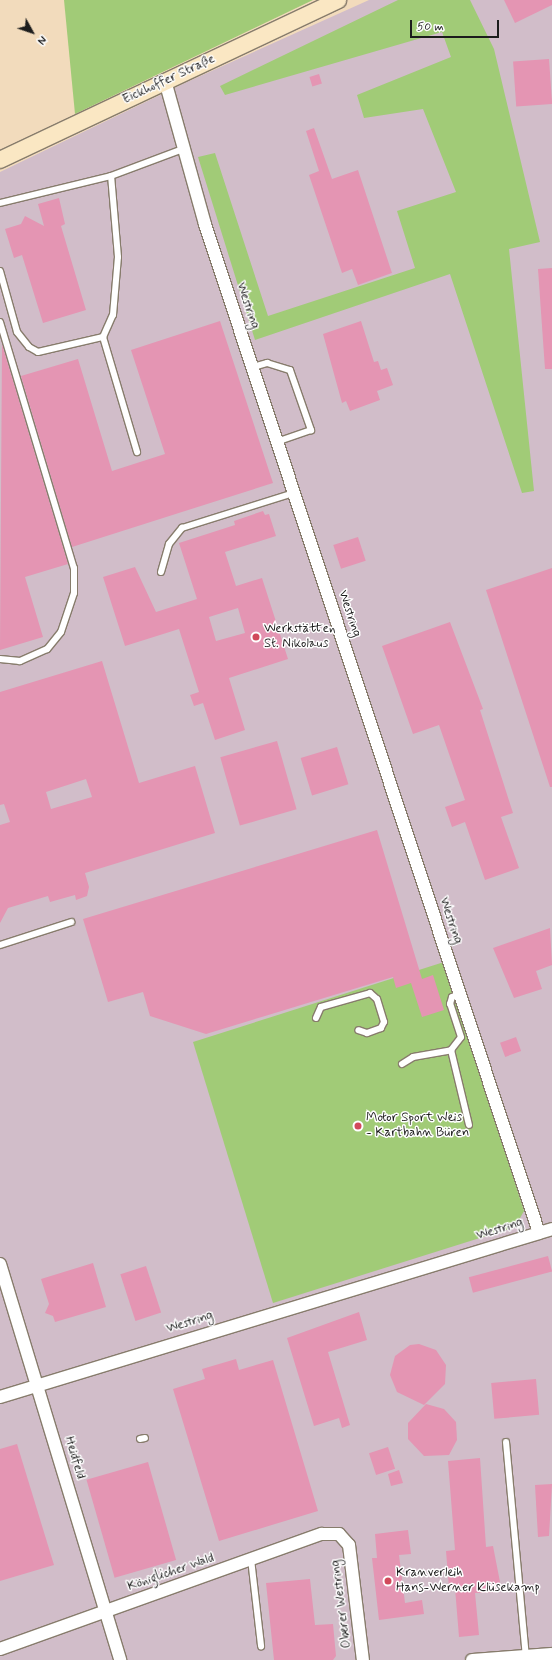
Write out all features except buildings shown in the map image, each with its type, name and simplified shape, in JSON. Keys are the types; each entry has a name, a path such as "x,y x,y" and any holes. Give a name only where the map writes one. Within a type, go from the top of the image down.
{"main road":[{"name":"Eickhoffer Straße","path":"0,160 338,0"}],"street":[{"name":"Westring","path":"0,1396 539,1233 253,367 183,149 166,82"},
{"path":"539,1233 552,1229"},
{"name":"Heidfeld","path":"0,1264 107,1610 120,1660"},
{"name":"Königlicher Wald","path":"0,1649 322,1534 339,1534 349,1545"},
{"name":"Oberer Westring","path":"349,1545 363,1660"},
{"path":"472,1660 552,1654"}],"lane":[{"path":"1,204 111,176 183,149"},
{"path":"111,176 118,257 113,315 103,337 137,452"},
{"path":"0,271 17,332 29,347 38,352 103,337"},
{"path":"0,322 74,568 74,580 69,616 47,650 20,661 0,659"},
{"path":"253,367 267,363 290,370 311,430 278,442"},
{"path":"161,572 169,544 182,528 294,492"},
{"path":"0,945 71,922"},
{"path":"316,1018 321,1007 370,993 377,999 384,1022 381,1028 367,1033 358,1030"},
{"path":"402,1064 413,1057 451,1050 462,1037 450,1004 452,997 460,994"},
{"path":"451,1050 469,1125"},
{"path":"506,1442 526,1656"},
{"path":"251,1560 261,1646"}],"shaded area":[{"path":"369,0 552,0 552,1660 0,1660 0,172 187,82"}],"green space":[{"path":"64,0 313,0 75,114"},
{"path":"398,0 470,0 494,49 540,242 509,249 534,491 522,493 450,274 255,340 198,157 215,153 268,316 415,268 397,211 456,192 423,109 364,118 357,95 451,57 442,32 225,95 220,86"},
{"name":"Motor Sport Weis - Kartbahn Büren","path":"444,962 524,1211 515,1227 273,1303 193,1042"}],"place":[{"name":"Werkstätten St. Nikolaus","path":"256,637"},
{"name":"Motor Sport Weis - Kartbahn Büren","path":"358,1126"},
{"name":"Kranverleih Hans-Werner Klüsekamp","path":"388,1581"}]}
